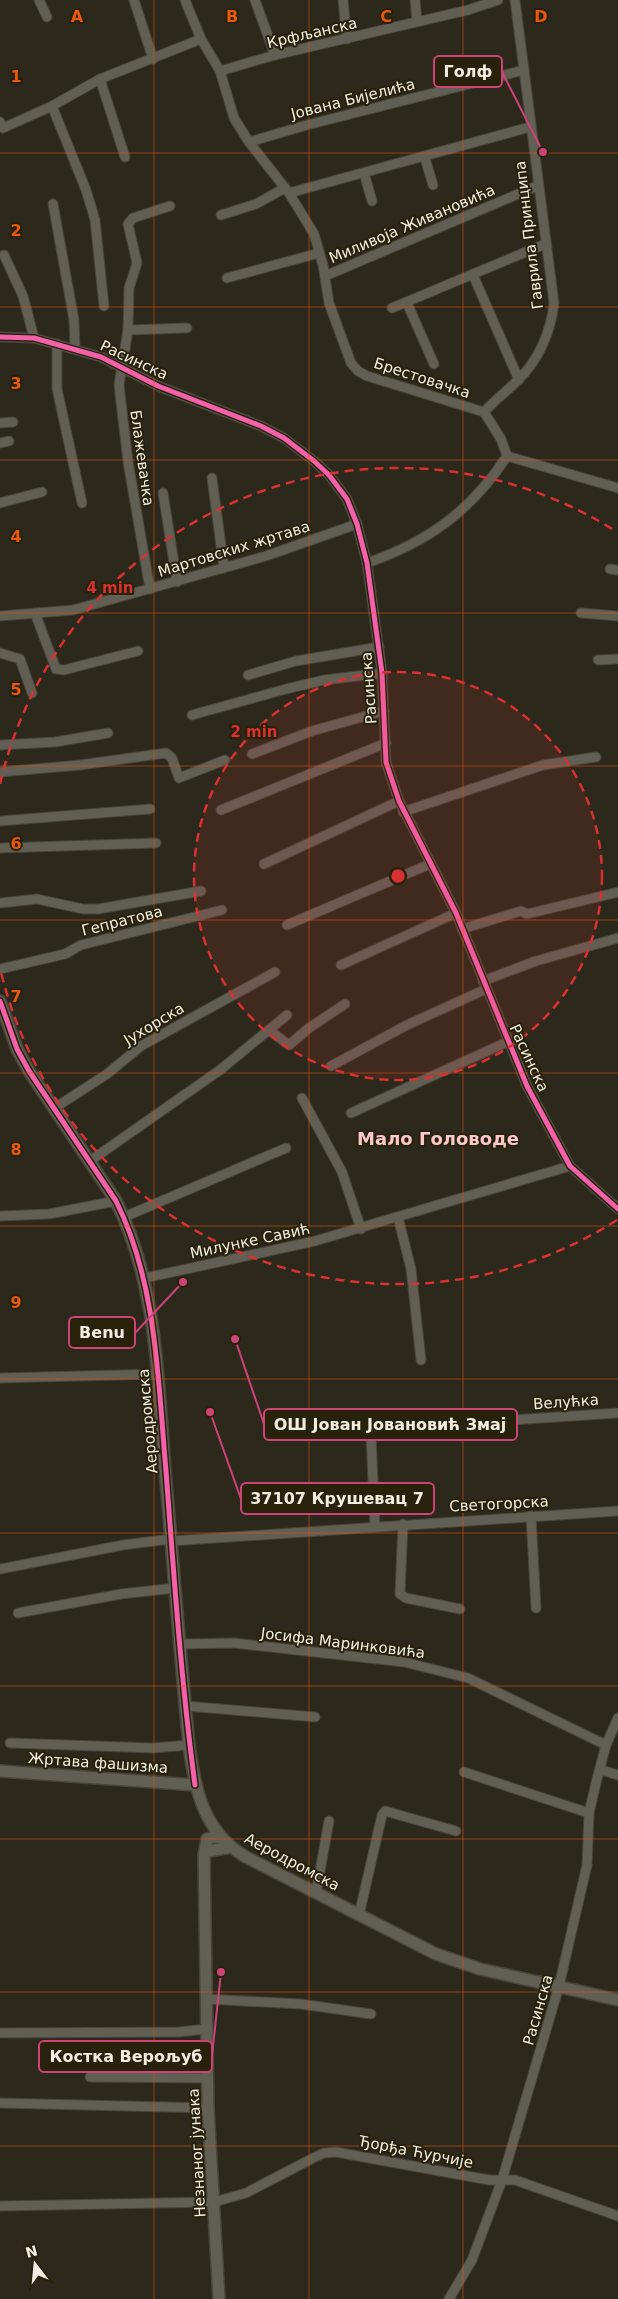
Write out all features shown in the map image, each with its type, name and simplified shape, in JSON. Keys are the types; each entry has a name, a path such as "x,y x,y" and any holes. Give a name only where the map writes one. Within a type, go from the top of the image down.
{"street":[{"path":"39,0 46,17"},
{"path":"134,0 153,59"},
{"name":"Брестовачка","path":"185,0 201,39 220,71 234,118 249,142 287,191 314,234 325,276 329,303 352,363 358,371 381,381 484,412"},
{"path":"255,0 275,55"},
{"path":"343,0 347,39"},
{"path":"415,0 417,21"},
{"name":"Крфљанска","path":"220,71 275,55 417,21 468,5 498,0"},
{"name":"Гаврила Принципа","path":"484,412 499,395 519,380 541,349 552,322 554,303 537,186 515,0"},
{"path":"1,125 52,106 100,79 201,39"},
{"name":"Јована Бијелића","path":"249,142 307,125 524,70"},
{"path":"100,79 125,157"},
{"path":"52,106 86,190 95,220 104,306"},
{"path":"221,215 256,204 287,191 424,158 530,128"},
{"path":"424,158 433,185"},
{"path":"364,173 372,201"},
{"name":"Миливоја Живановића","path":"325,276 537,186"},
{"path":"53,204 74,320 75,348"},
{"name":"Блажевачка","path":"150,589 126,453 119,385 128,330 129,288 137,264 129,221 170,206"},
{"path":"392,308 545,244"},
{"path":"228,278 319,253"},
{"path":"4,255 23,296 34,338"},
{"path":"474,275 519,380"},
{"path":"407,303 434,364"},
{"path":"128,330 187,328"},
{"name":"Расинска","path":"0,337 34,338 75,348 122,367 158,386 261,426 284,438 330,475 347,499 357,524 367,564 382,673 386,762 403,812 456,913 507,1042 527,1086 570,1166 618,1209"},
{"path":"57,344 57,389 82,503"},
{"path":"484,412 502,439 508,456"},
{"path":"0,423 13,422"},
{"path":"508,456 618,488"},
{"path":"367,564 423,540 458,513 489,484 508,456"},
{"path":"212,478 224,568"},
{"path":"0,503 42,492"},
{"path":"163,493 178,582"},
{"name":"Мартовских жртава","path":"0,616 73,610 266,556 357,524"},
{"path":"35,613 56,669 64,670 138,651"},
{"path":"581,613 618,616"},
{"path":"248,676 296,661 379,647"},
{"path":"0,654 20,659 32,693"},
{"path":"598,660 618,659"},
{"path":"192,715 324,680 382,673"},
{"path":"252,754 312,731 384,711"},
{"path":"0,745 56,742 108,733"},
{"path":"221,810 386,743"},
{"path":"0,772 80,765 166,753 172,758 179,778 225,760"},
{"path":"403,812 543,765 596,757"},
{"path":"264,864 399,801"},
{"path":"0,821 150,809"},
{"path":"0,848 156,842"},
{"path":"286,925 430,864"},
{"path":"0,903 38,899 83,908 98,908 201,891"},
{"path":"462,929 520,911 527,914 618,892"},
{"name":"Гепратова","path":"0,968 65,954 81,945 222,910"},
{"path":"341,965 456,913"},
{"path":"331,1066 407,1025 536,960 618,938"},
{"name":"Јухорска","path":"53,1108 107,1074 141,1046 275,972"},
{"name":"Аеродромска","path":"0,1002 17,1049 53,1108 116,1201 124,1217 145,1278 158,1374 169,1540 194,1785 215,1833 244,1856 436,1954 480,1968 618,2000"},
{"path":"268,1030 290,1045 309,1028 345,1004"},
{"path":"90,1161 220,1070 287,1015"},
{"path":"351,1112 507,1042"},
{"path":"302,1098 342,1172 361,1229"},
{"path":"124,1217 286,1148"},
{"name":"Милунке Савић","path":"145,1278 269,1252 361,1229 570,1166"},
{"path":"0,1216 49,1214 116,1201"},
{"path":"398,1217 411,1269 421,1360"},
{"path":"0,1378 158,1374"},
{"name":"Велућка","path":"375,1527 371,1434 375,1429 618,1413"},
{"name":"Светогорска","path":"0,1569 123,1545 169,1540 618,1511"},
{"path":"531,1516 536,1608"},
{"path":"403,1524 400,1594 406,1598 460,1609"},
{"path":"18,1613 121,1594 175,1588"},
{"name":"Јосифа Маринковића","path":"179,1644 234,1642 404,1662 468,1678 606,1745"},
{"path":"186,1706 315,1717"},
{"name":"Расинска","path":"449,2299 472,2260 502,2180 559,1986 587,1865 589,1813 606,1745 618,1718"},
{"path":"10,1743 153,1748 189,1745"},
{"path":"601,1770 618,1775"},
{"name":"Жртава фашизма","path":"0,1771 194,1785"},
{"path":"464,1772 589,1813"},
{"name":"Незнаног јунака","path":"202,1807 206,1850 208,2108 219,2299"},
{"path":"359,1915 382,1814 385,1811 456,1831"},
{"path":"316,1893 329,1821"},
{"path":"215,1833 207,1839 206,1850 231,1847"},
{"path":"206,1999 301,2004 371,2014"},
{"path":"0,2033 179,2032 206,2029"},
{"path":"90,2076 208,2078"},
{"path":"0,2103 208,2108"},
{"name":"Ђорђа Ћурчије","path":"0,2206 214,2202 246,2193 313,2158 324,2153 336,2152 489,2180 515,2180 618,2216"}],"cycle path":[{"path":"0,337 34,338 101,357 158,386 261,426 284,438 314,461 329,475 347,499 357,524 367,563 382,673 386,762 399,801 456,913 527,1086 570,1166 618,1209"},
{"path":"0,1001 17,1049 29,1071 116,1201 130,1232 140,1265 148,1299 157,1368 178,1628 195,1785"}],"place":[{"name":"Голф","path":"543,152"},
{"name":"Benu","path":"183,1282"},
{"name":"ОШ Јован Јовановић Змај","path":"235,1339"},
{"name":"37107 Крушевац 7","path":"210,1412"},
{"name":"Костка Верољуб","path":"221,1972"}],"district":[{"name":"Мало Головоде","path":"438,1139"}]}
